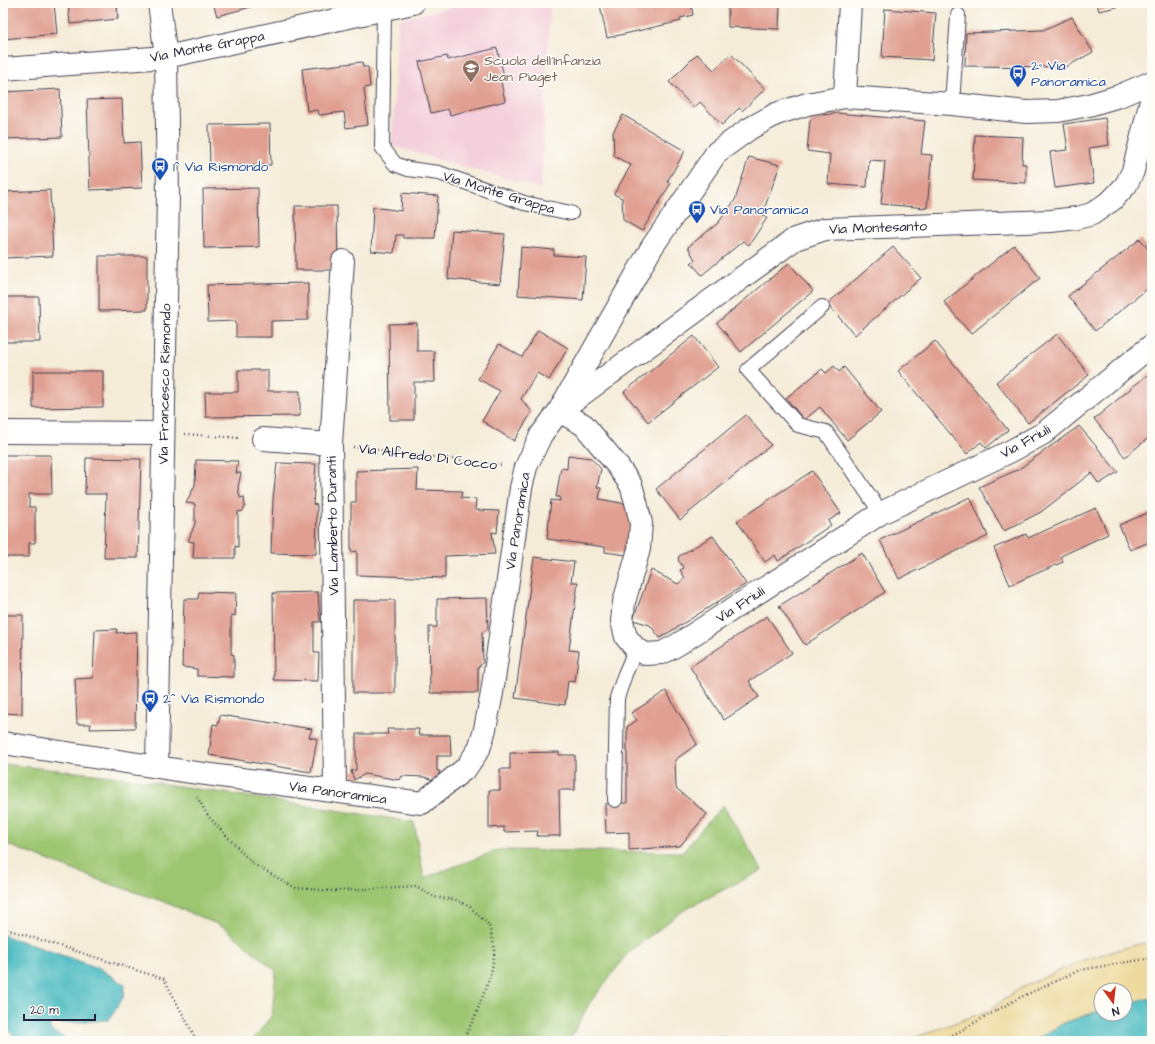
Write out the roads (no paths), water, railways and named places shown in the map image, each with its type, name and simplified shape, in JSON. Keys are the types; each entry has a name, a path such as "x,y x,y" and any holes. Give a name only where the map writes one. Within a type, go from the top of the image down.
{"street":[{"name":"Via Francesco Rismondo","path":"157,766 168,196 166,57 159,3"},
{"name":"Via Monte Grappa","path":"3,69 166,57 413,3"},
{"path":"845,97 850,3"},
{"name":"Via Panoramica","path":"3,743 190,772 422,804 466,768 480,749 492,693 521,488 526,467 540,435 559,411 652,247 717,152 749,129 776,114 807,104 845,97 952,104 1026,112 1058,111 1089,105 1119,96 1152,82"},
{"name":"Via Montesanto","path":"559,411 795,239 810,233 825,229 1051,221 1077,218 1092,214 1112,200 1126,185 1133,171 1152,97"},
{"name":"Via Lamberto Duranti","path":"335,791 331,444 343,261"},
{"name":"Via Friuli","path":"636,649 646,654 662,653 677,645 881,513 1011,451 1044,433 1152,345"},
{"path":"559,411 584,425 617,465 631,485 641,523 639,549 624,602 622,621 626,637 636,649"},
{"path":"3,432 163,433"},
{"path":"262,439 331,444"}],"lane":[{"name":"Via Monte Grappa","path":"384,10 382,147 388,157 395,164 408,169 439,173 524,203 570,213"},
{"path":"952,104 958,15"},
{"path":"822,307 748,370 798,425 826,432 881,513"},
{"path":"615,800 618,698 625,674 636,649"}],"water":[{"path":"3,935 99,968 125,985 124,996 109,1020 49,1024 51,1031 72,1041 17,1041 3,1023"},
{"path":"1152,998 1152,1041 1033,1041 1064,1023 1093,1013 1093,1022 1133,1022 1133,1002"}],"place":[{"name":"Scuola dell'Infanzia Jean Piaget","path":"471,83"},
{"name":"2° Via Panoramica","path":"1018,88"},
{"name":"1^ Via Rismondo","path":"160,181"},
{"name":"Via Panoramica","path":"697,224"},
{"name":"2^ Via Rismondo","path":"150,713"}]}
